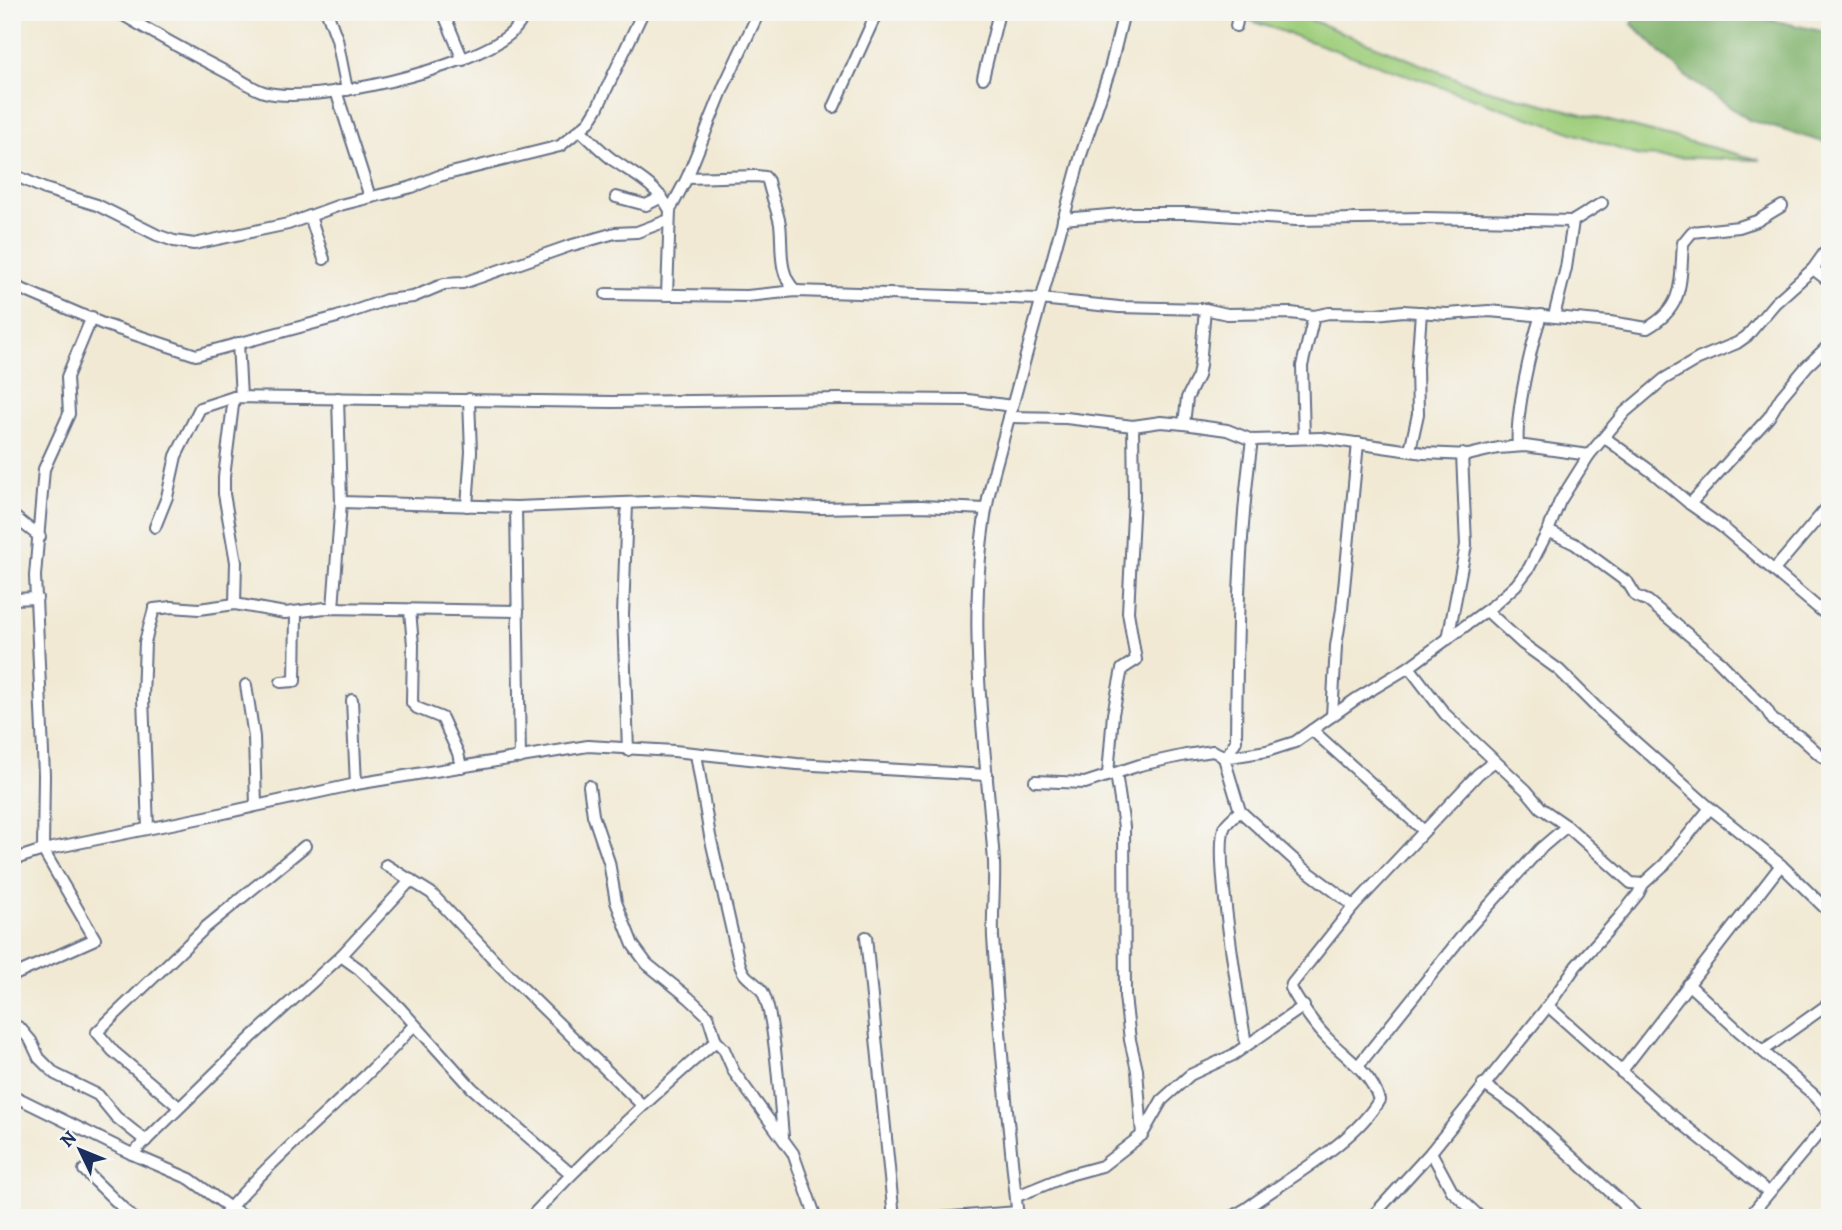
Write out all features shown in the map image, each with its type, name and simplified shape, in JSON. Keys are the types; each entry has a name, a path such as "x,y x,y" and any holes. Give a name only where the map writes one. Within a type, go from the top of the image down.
{"street":[{"path":"118,12 264,92 298,94 342,90 438,69 463,60 511,33 521,22 525,12"},
{"path":"327,12 337,38 342,90 370,197"},
{"path":"443,12 463,60"},
{"path":"12,174 45,189 97,205 174,241 194,244 277,227 370,197 412,187 439,176 560,146 580,130 597,109 643,12"},
{"path":"12,285 125,332 196,355 358,311 386,300 413,297 444,285 463,283 615,233 636,232 669,215 724,86 760,12"},
{"path":"834,107 877,12"},
{"path":"983,78 999,12"},
{"path":"939,1218 1018,1215 993,934 994,867 979,681 976,592 985,509 1040,299 1125,12"},
{"path":"1236,26 1239,12"},
{"path":"580,130 610,158 638,175 662,197 669,215 667,295"},
{"path":"687,178 765,177 780,223 782,266 791,287 796,291"},
{"path":"616,197 646,205 662,197"},
{"path":"1063,219 1132,213 1190,212 1296,220 1423,218 1573,221 1602,203"},
{"path":"606,294 747,296 796,291 1040,299 1119,307 1205,309 1227,313 1282,312 1314,316 1329,313 1447,314 1489,311 1647,328 1670,313 1679,292 1683,243 1687,236 1692,232 1739,227 1758,221 1782,206"},
{"path":"310,216 324,259"},
{"path":"1555,316 1573,221"},
{"path":"1224,758 1278,748 1295,742 1409,667 1487,611 1516,585 1529,568 1560,501 1589,455 1625,412 1664,379 1698,359 1747,336 1775,303 1813,270 1830,245"},
{"path":"1813,270 1830,282"},
{"path":"1184,424 1187,398 1198,376 1205,309"},
{"path":"1410,450 1418,414 1417,368 1421,312"},
{"path":"1518,446 1530,352 1541,315"},
{"path":"1304,438 1302,366 1314,316"},
{"path":"12,976 95,939 43,850 44,775 35,576 44,469 69,414 67,377 92,317"},
{"path":"235,604 236,562 224,486 237,397 237,343"},
{"path":"1690,504 1769,417 1807,366 1830,344"},
{"path":"155,527 167,497 176,456 200,408 237,397 612,402 968,400 1011,411 1133,426 1161,422 1227,430 1252,440 1304,438 1468,455 1518,446 1589,455"},
{"path":"333,608 341,502 338,398"},
{"path":"467,506 471,452 469,399"},
{"path":"1133,426 1128,612 1136,660 1122,670 1113,714 1112,774 1125,839 1125,996 1130,1040 1137,1070 1142,1135"},
{"path":"1605,438 1721,526 1830,618"},
{"path":"1035,781 1085,783 1140,765 1213,751 1223,756 1228,754 1236,741 1236,644 1245,492 1252,440"},
{"path":"1332,716 1336,646 1358,443"},
{"path":"1447,639 1466,545 1462,454"},
{"path":"341,502 516,507 675,501 819,508 921,506 985,509"},
{"path":"627,504 623,615 628,750"},
{"path":"1774,570 1830,504"},
{"path":"516,507 520,758"},
{"path":"12,515 40,537"},
{"path":"1548,531 1575,544 1628,583 1636,596 1648,601 1715,657 1766,709 1773,720 1830,761"},
{"path":"12,599 37,598"},
{"path":"148,828 143,684 145,642 154,609 199,609 235,604 296,613 333,608 518,611"},
{"path":"410,610 413,645 412,703 416,708 442,718 458,753 461,767"},
{"path":"1487,611 1523,644 1559,670 1596,707 1710,808 1781,865 1830,913"},
{"path":"281,682 295,681 296,613"},
{"path":"1409,667 1445,714 1526,790 1541,808 1567,825 1631,883 1643,884"},
{"path":"246,685 254,737 256,805"},
{"path":"352,700 356,784"},
{"path":"1312,730 1423,830"},
{"path":"12,860 43,850 356,784 588,746 797,765 987,775"},
{"path":"1213,751 1224,758 1240,811 1302,867 1354,906"},
{"path":"696,754 710,836 739,962 743,975 761,990 769,1013 783,1139"},
{"path":"1230,1218 1354,1132 1379,1100 1375,1085 1324,1035 1295,997 1292,984 1354,906 1423,830 1464,787 1495,761"},
{"path":"589,786 593,815 609,862 617,902 633,945 647,964 708,1016 716,1041 724,1049 734,1073 793,1153 816,1218"},
{"path":"1371,1218 1430,1152 1548,1006 1559,986 1710,808"},
{"path":"1240,811 1225,826 1222,838 1226,910 1246,1045"},
{"path":"1357,1066 1467,930 1539,849 1567,825"},
{"path":"178,1107 113,1051 97,1032 206,927 305,846"},
{"path":"386,865 431,893 505,971 642,1105"},
{"path":"1621,1072 1781,865"},
{"path":"132,1154 178,1107 341,956 411,880"},
{"path":"866,937 894,1218"},
{"path":"341,956 359,969 399,1007 472,1088 570,1173"},
{"path":"1688,984 1814,1095 1830,1118 1748,1218"},
{"path":"1764,1050 1830,1003"},
{"path":"1017,1196 1069,1175 1102,1166 1142,1135 1162,1100 1174,1087 1190,1075 1216,1064 1304,1006"},
{"path":"1548,1006 1670,1114 1768,1192"},
{"path":"12,1024 20,1028 32,1041 39,1058 55,1074 98,1095 116,1117 146,1141"},
{"path":"221,1218 293,1143 387,1056 414,1026"},
{"path":"530,1218 570,1173 642,1105 716,1041"},
{"path":"1483,1084 1519,1109 1639,1218"},
{"path":"12,1095 190,1180 249,1218"},
{"path":"1430,1152 1452,1191 1481,1218"},
{"path":"84,1170 132,1218"},
{"path":"1618,1218 1628,1207"}],"green space":[{"path":"1226,12 1284,12 1301,16 1478,87 1760,160 1639,156"},
{"path":"1637,12 1735,12 1830,33 1830,144 1749,120 1681,73 1632,24"}]}
